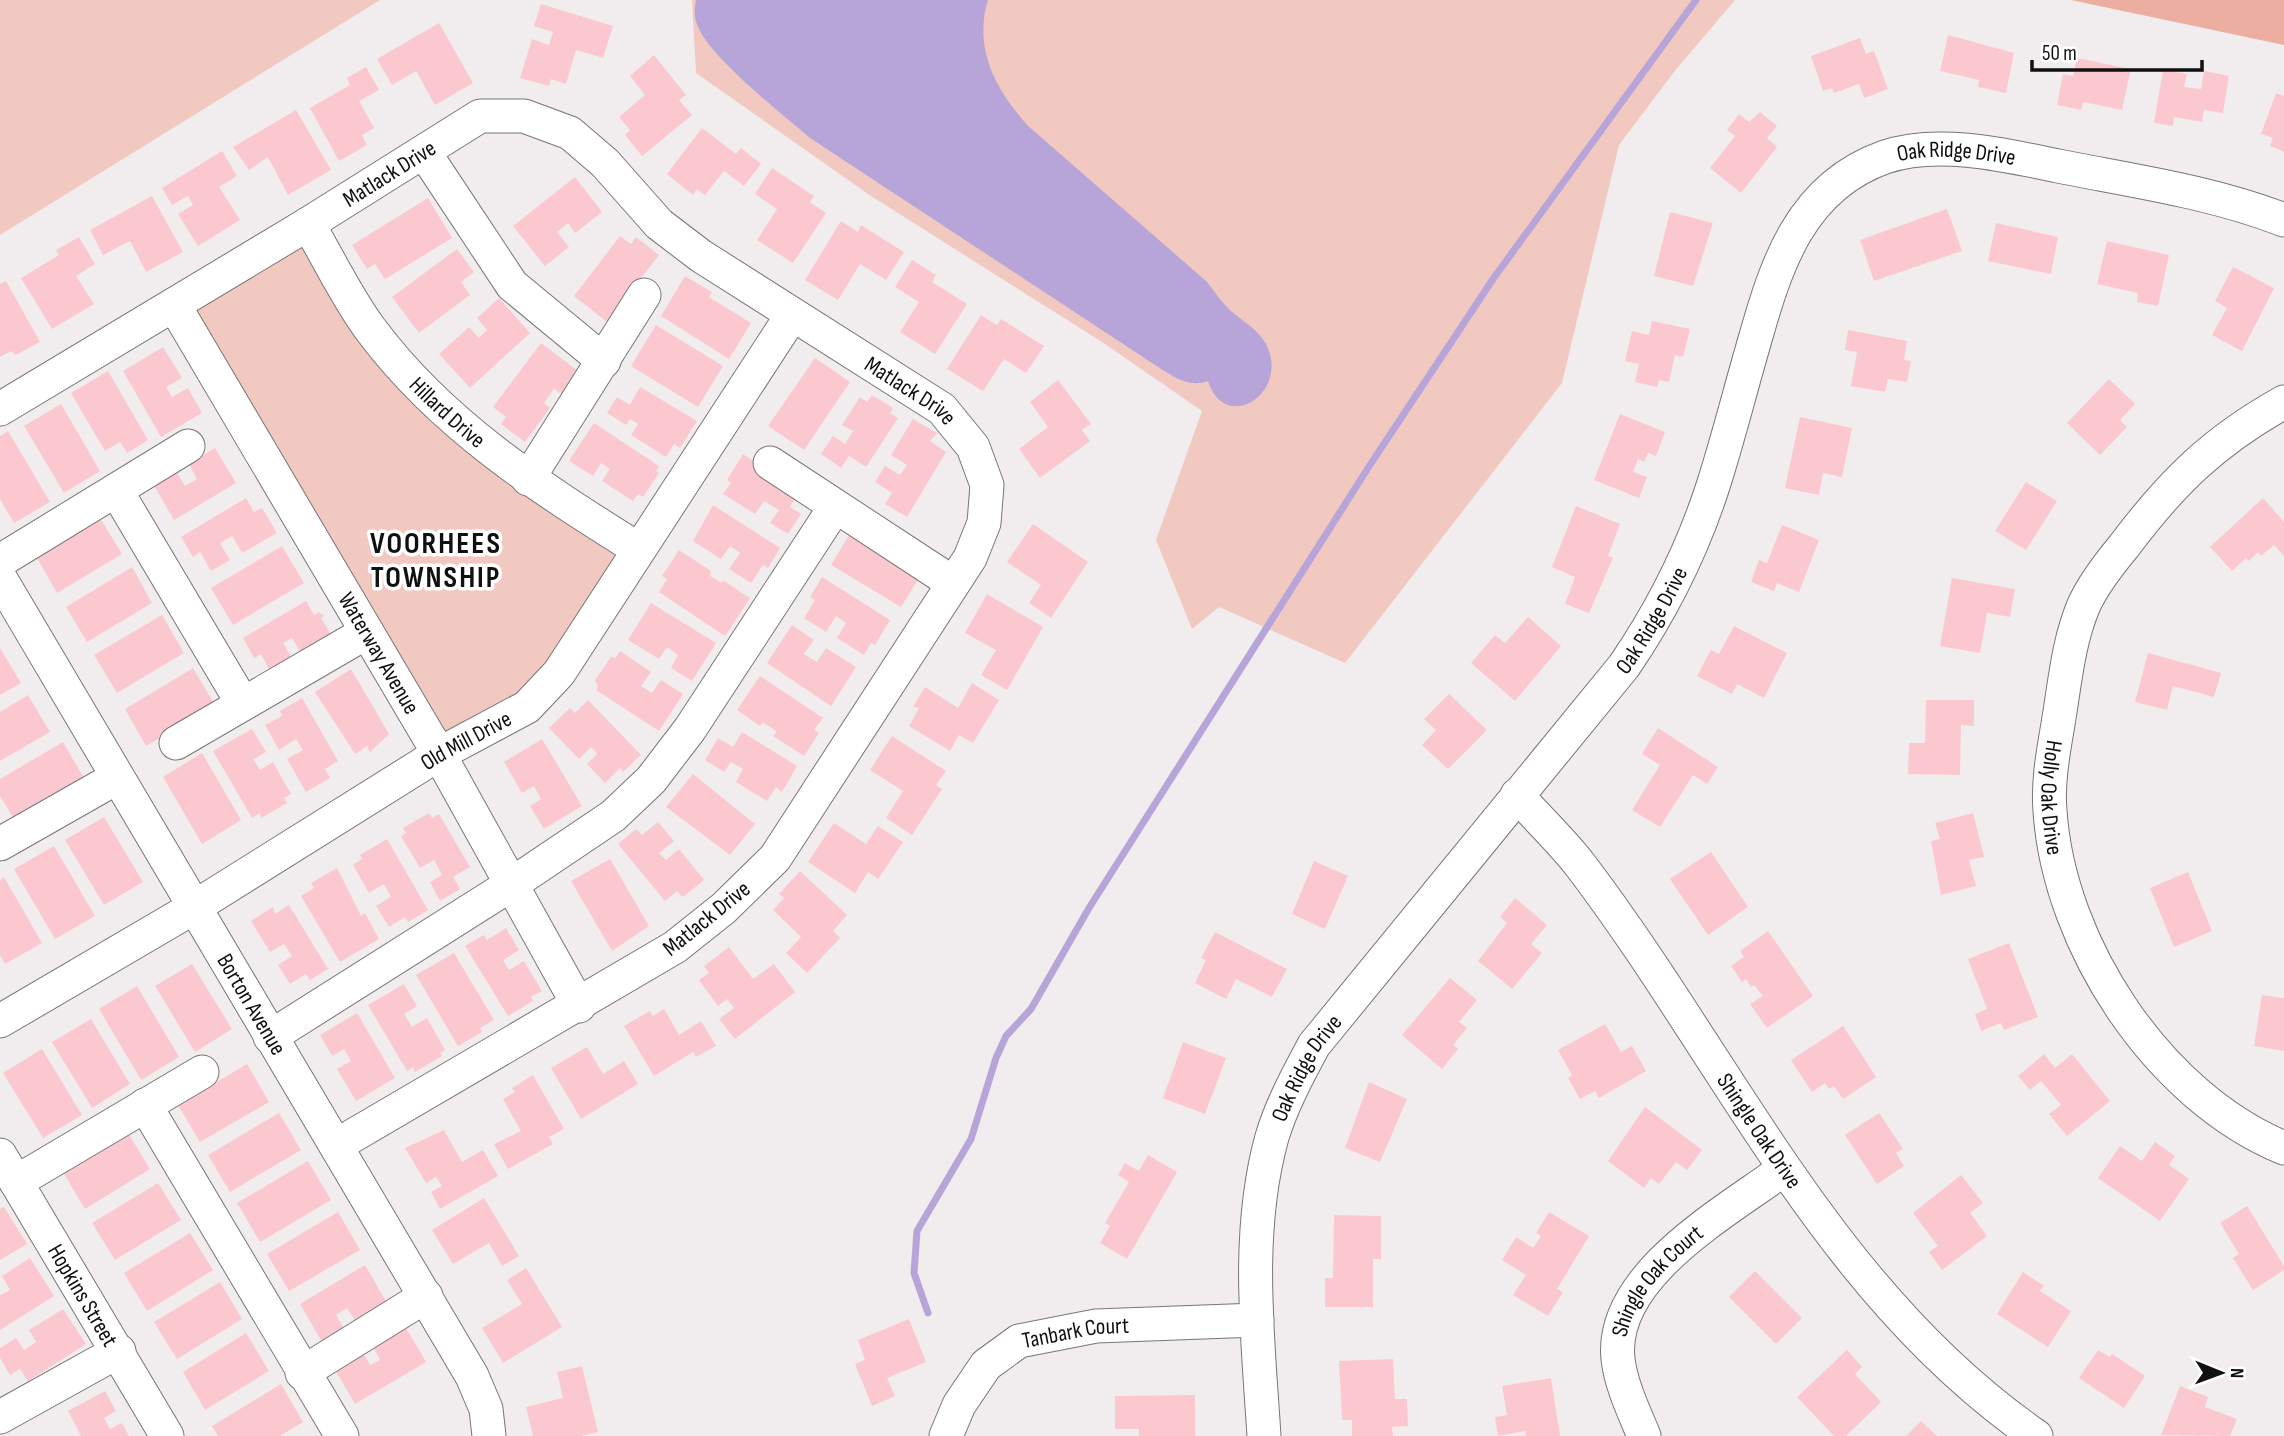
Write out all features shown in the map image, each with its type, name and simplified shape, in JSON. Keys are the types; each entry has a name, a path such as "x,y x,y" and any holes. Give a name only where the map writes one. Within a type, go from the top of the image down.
{"street":[{"name":"Matlack Drive","path":"0,409 309,224 480,116 524,116 570,133 605,163 659,224 701,256 942,409 973,447 987,485 984,523 970,558 775,858 724,908 675,947 579,1006 337,1145"},
{"name":"Oak Ridge Drive","path":"1264,1436 1255,1283 1261,1202 1272,1138 1289,1093 1314,1045 1624,666 1656,620 1681,572 1713,486 1774,273 1791,239 1817,202 1850,173 1887,156 1947,149 1994,153 2238,202 2284,220"},
{"path":"424,152 512,285 604,360"},
{"name":"Hillard Drive","path":"309,224 370,329 443,412 528,479 638,549"},
{"path":"528,479 644,295"},
{"name":"Waterway Avenue","path":"174,305 439,754 579,1006"},
{"name":"Old Mill Drive","path":"0,1021 192,908 439,754 527,707 559,673 792,315"},
{"name":"Holly Oak Drive","path":"2284,402 2244,424 2202,456 2149,512 2084,605 2071,642 2050,779 2050,811 2066,897 2082,938 2119,1008 2198,1093 2237,1122 2284,1148"},
{"path":"0,561 188,446"},
{"path":"769,463 953,583"},
{"path":"116,490 243,704"},
{"path":"270,1037 512,884 613,816 651,780 690,729 835,507"},
{"name":"Borton Avenue","path":"0,578 192,908 337,1145 472,1376 486,1409 489,1436"},
{"path":"176,743 367,632"},
{"path":"0,844 116,778"},
{"name":"Shingle Oak Drive","path":"1517,795 1580,865 1784,1169 1852,1261 1936,1355 2036,1436"},
{"path":"8,1168 145,1105 202,1072"},
{"path":"145,1105 302,1373 342,1436"},
{"name":"Hopkins Street","path":"8,1168 167,1436"},
{"name":"Shingle Oak Court","path":"1644,1436 1618,1359 1622,1323 1631,1298 1647,1276 1694,1236 1784,1169"},
{"path":"302,1373 426,1296"},
{"name":"Tanbark Court","path":"946,1436 959,1405 986,1365 1019,1341 1096,1326 1257,1320"},
{"path":"0,1417 119,1352"}],"shaded area":[{"path":"0,0 380,0 0,235"},
{"path":"692,0 1735,0 1674,72 1619,145 1562,383 1345,663 1219,607 1192,629 1156,540 1202,411 1102,342 871,196 696,73"},
{"path":"696,0 988,0 983,35 986,52 997,83 1006,97 1027,125 1206,281 1227,307 1259,334 1266,344 1271,362 1270,378 1263,391 1253,401 1240,406 1228,405 1216,397 1208,381 1193,383 1172,376 810,138 748,85 717,54 697,24"},
{"path":"2071,0 2284,0 2284,45"},
{"path":"308,224 370,329 638,549 559,673 439,754 174,305"}],"building":[{"path":"541,4 613,26 603,58 576,50 566,84 551,79 549,86 520,78 532,39 549,45 553,32 534,26"},
{"path":"439,23 473,83 435,105 416,71 392,85 377,59"},
{"path":"1948,35 2014,53 2006,93 1978,87 1979,80 1940,71"},
{"path":"1860,38 1866,54 1874,51 1888,89 1864,98 1859,84 1834,93 1832,88 1823,91 1811,56"},
{"path":"654,55 686,95 679,100 692,115 642,156 625,135 630,130 619,117 645,95 630,76"},
{"path":"2077,58 2131,69 2122,110 2083,102 2081,110 2057,105 2063,74 2073,76"},
{"path":"366,67 379,90 359,101 374,128 362,135 367,145 339,161 310,108 350,85 347,78"},
{"path":"2163,70 2187,74 2184,87 2201,89 2204,71 2229,76 2223,113 2204,110 2202,122 2174,117 2173,126 2154,123"},
{"path":"2276,93 2284,96 2284,152 2270,146 2273,138 2261,134"},
{"path":"296,110 331,170 288,195 268,157 249,170 233,147"},
{"path":"1760,112 1777,126 1767,138 1777,147 1741,193 1710,168 1735,136 1727,130 1739,114 1749,122"},
{"path":"702,128 736,154 741,148 761,164 744,186 724,171 705,195 697,189 693,195 667,174"},
{"path":"222,151 237,176 219,187 240,220 198,246 178,214 193,205 188,196 172,205 162,188"},
{"path":"772,168 814,196 810,202 826,213 793,263 757,240 777,209 755,194"},
{"path":"575,177 602,212 575,233 568,223 557,232 569,247 545,266 513,226"},
{"path":"152,196 183,252 146,272 130,241 103,255 90,230"},
{"path":"428,198 452,238 385,279 375,264 367,269 352,245"},
{"path":"1947,209 1962,251 1874,281 1860,240"},
{"path":"1670,212 1713,223 1693,286 1654,276"},
{"path":"841,221 858,232 861,225 904,252 886,280 860,264 838,300 805,280"},
{"path":"1996,223 2058,237 2051,274 1988,261"},
{"path":"620,236 631,244 636,237 659,255 607,322 574,296"},
{"path":"79,237 95,264 76,276 94,304 52,329 21,278 59,255 56,250"},
{"path":"2107,241 2169,255 2158,306 2137,302 2138,293 2097,284"},
{"path":"457,249 474,272 461,282 470,295 419,333 392,297"},
{"path":"912,260 936,275 932,282 967,304 935,354 900,332 919,302 895,287"},
{"path":"2233,267 2274,288 2242,351 2212,335 2227,308 2215,301"},
{"path":"685,276 712,292 709,297 751,323 729,359 661,316"},
{"path":"6,281 40,342 16,355 11,351 0,357 0,284"},
{"path":"499,298 530,333 470,388 439,354 469,327 479,338 487,330 477,318"},
{"path":"981,315 997,325 1001,319 1044,346 1026,373 1004,359 983,391 947,369"},
{"path":"1652,321 1690,329 1683,357 1675,355 1669,382 1659,380 1657,387 1635,382 1639,364 1625,361 1632,331 1649,335"},
{"path":"656,325 723,366 698,407 631,366"},
{"path":"1848,330 1907,341 1904,360 1911,361 1907,382 1888,379 1885,392 1851,386 1857,352 1845,350"},
{"path":"541,343 578,371 562,394 554,389 544,403 550,408 525,442 501,424 506,417 493,407"},
{"path":"163,347 182,378 166,387 172,397 188,388 202,413 161,437 123,371"},
{"path":"815,358 850,382 804,450 768,426"},
{"path":"108,371 148,440 127,453 120,442 105,451 71,393"},
{"path":"2109,379 2135,404 2120,420 2127,427 2100,455 2067,423"},
{"path":"1058,380 1091,424 1082,430 1090,441 1040,478 1019,449 1048,427 1030,402"},
{"path":"640,387 697,421 680,448 674,444 666,457 631,435 638,424 630,419 626,425 607,413 617,397 630,405"},
{"path":"872,395 893,408 890,413 898,418 866,467 849,456 841,468 821,454 833,436 845,444 853,431 842,425 860,397 867,402"},
{"path":"61,404 100,471 64,493 24,426"},
{"path":"1620,414 1665,432 1656,456 1648,453 1644,462 1638,459 1633,472 1647,477 1639,498 1594,480"},
{"path":"1800,417 1852,428 1842,477 1823,473 1819,495 1785,488"},
{"path":"913,419 937,433 930,441 946,452 907,517 885,504 892,493 875,482 885,466 900,475 907,465 891,455"},
{"path":"594,423 659,466 656,471 659,473 643,497 638,494 633,501 602,481 610,469 601,463 593,476 569,461"},
{"path":"8,431 50,502 14,523 0,499 0,436"},
{"path":"215,448 236,483 174,520 153,484 176,471 185,486 197,479 189,464"},
{"path":"743,454 800,491 790,507 801,514 788,534 770,523 779,510 764,501 755,514 723,494 731,483 727,480"},
{"path":"2026,482 2057,501 2026,550 1995,531"},
{"path":"246,498 254,512 262,508 277,533 242,553 232,536 220,543 230,560 211,571 200,552 193,557 181,537"},
{"path":"2263,498 2284,522 2284,556 2274,545 2261,556 2258,552 2249,561 2246,558 2232,571 2210,547"},
{"path":"713,505 780,548 768,568 763,565 751,583 729,569 740,553 730,546 721,559 693,541"},
{"path":"1576,506 1620,524 1608,556 1613,558 1589,613 1565,604 1575,577 1552,567"},
{"path":"100,518 122,554 57,593 36,556"},
{"path":"1033,524 1088,562 1051,618 1029,603 1041,585 1007,562"},
{"path":"1782,525 1819,540 1799,592 1777,583 1774,591 1751,582 1759,560 1767,563"},
{"path":"854,527 922,573 901,607 831,565"},
{"path":"282,546 304,583 233,625 211,588"},
{"path":"679,550 711,571 710,576 724,581 750,598 725,636 659,592 667,579 662,576"},
{"path":"132,567 152,603 87,642 66,607"},
{"path":"822,577 890,620 875,645 871,643 864,655 837,638 846,623 836,616 826,632 804,618 815,600 810,597"},
{"path":"1952,578 2015,589 2010,617 1987,613 1980,653 1940,646"},
{"path":"987,594 1043,627 1007,690 981,675 996,650 965,633"},
{"path":"306,601 314,615 319,612 324,616 321,618 332,636 301,653 292,638 283,643 292,658 270,671 261,654 254,658 243,638"},
{"path":"651,603 716,643 692,681 671,668 678,655 667,647 659,659 628,640"},
{"path":"162,615 184,653 117,693 94,655"},
{"path":"1528,617 1561,646 1515,701 1471,663 1495,635 1505,643"},
{"path":"792,625 814,640 804,654 817,662 826,648 856,667 831,706 767,663"},
{"path":"1734,626 1787,653 1764,698 1737,684 1732,694 1697,676 1711,650 1719,654"},
{"path":"0,648 21,683 0,695"},
{"path":"620,651 651,672 641,686 652,693 661,680 683,694 659,731 596,690 598,686 595,680 611,657 615,658"},
{"path":"2148,653 2221,673 2214,697 2173,686 2167,710 2135,702"},
{"path":"193,668 215,705 146,746 125,709"},
{"path":"351,669 389,734 370,752 367,746 355,754 315,692"},
{"path":"760,676 823,718 814,730 819,733 804,756 773,736 777,732 763,722 760,726 737,710"},
{"path":"972,683 999,700 973,743 959,735 950,751 909,726 919,708 913,707 925,687 958,708"},
{"path":"1449,694 1487,730 1448,769 1422,745 1436,730 1424,719"},
{"path":"28,695 50,732 0,761 0,712"},
{"path":"302,698 338,761 325,769 330,778 306,792 287,759 303,750 296,739 279,750 265,725 282,716 280,711"},
{"path":"588,700 641,755 623,772 620,768 605,783 587,764 597,754 591,747 579,759 549,728 570,708 575,713"},
{"path":"1926,700 1974,700 1974,726 1961,725 1960,775 1908,774 1909,743 1925,743"},
{"path":"1658,728 1718,767 1707,784 1693,775 1660,827 1632,810 1660,765 1642,754"},
{"path":"252,729 266,752 253,759 260,770 273,762 291,794 284,798 287,803 261,818 260,813 252,818 213,751"},
{"path":"742,732 797,766 782,792 776,787 767,801 736,782 743,769 731,762 724,772 705,760 718,738 733,747"},
{"path":"892,736 946,771 936,785 942,789 912,835 886,818 903,791 870,770"},
{"path":"542,739 582,806 544,829 530,806 541,799 534,786 522,793 504,762"},
{"path":"63,742 85,780 15,821 0,796 0,779"},
{"path":"202,753 241,820 202,844 163,777"},
{"path":"693,774 755,824 730,855 666,807"},
{"path":"429,813 432,818 439,814 470,867 453,877 460,889 440,901 430,882 442,875 434,860 420,868 401,836 406,833 403,828"},
{"path":"1973,813 1984,857 1969,860 1976,886 1941,895 1931,841 1940,839 1935,823"},
{"path":"104,817 143,882 104,905 65,840"},
{"path":"658,822 674,841 659,853 666,860 679,849 704,880 683,897 677,891 665,901 618,844 636,829 642,835"},
{"path":"834,823 866,844 878,826 903,842 878,879 868,872 855,893 808,862"},
{"path":"387,839 428,910 408,922 405,917 389,927 376,906 391,897 384,884 369,893 353,865 362,859 360,855"},
{"path":"54,846 95,916 55,939 14,869"},
{"path":"1711,852 1748,907 1708,935 1670,879"},
{"path":"610,859 649,926 612,951 571,881"},
{"path":"1314,861 1348,876 1325,929 1292,914"},
{"path":"337,868 361,916 365,913 379,939 340,962 301,896 314,888 311,883"},
{"path":"800,871 847,915 833,931 840,938 807,973 786,953 801,937 773,910 784,898 779,894"},
{"path":"2188,872 2212,931 2174,947 2150,888"},
{"path":"4,877 42,943 5,964 0,955 0,880"},
{"path":"1515,898 1547,925 1531,944 1542,953 1512,989 1478,961 1507,923 1500,917"},
{"path":"289,905 328,969 310,980 306,974 290,984 278,965 292,956 284,944 270,952 251,921 273,907 275,914"},
{"path":"506,928 519,950 503,960 509,970 524,961 542,991 531,997 533,1001 508,1016 465,946 484,935 487,940"},
{"path":"1768,931 1813,996 1767,1028 1750,1004 1763,996 1754,985 1751,987 1746,979 1742,982 1731,966 1744,957 1740,951"},
{"path":"1215,932 1287,969 1272,997 1236,979 1226,999 1195,983 1206,960 1201,958"},
{"path":"2009,943 2038,1017 2004,1030 2001,1023 1981,1031 1975,1014 1987,1009 1968,959"},
{"path":"729,947 753,979 774,964 795,992 735,1039 719,1019 734,1008 727,999 718,1006 699,980 709,973 704,966"},
{"path":"454,953 494,1020 480,1028 482,1032 458,1046 416,975"},
{"path":"192,964 232,1029 195,1052 155,986"},
{"path":"1450,978 1477,1000 1459,1022 1467,1028 1453,1045 1458,1049 1442,1069 1402,1035"},
{"path":"404,984 417,1006 404,1014 412,1027 427,1018 445,1050 440,1053 442,1056 415,1072 413,1067 407,1071 368,1005"},
{"path":"137,986 179,1057 141,1080 99,1009"},
{"path":"2262,995 2284,998 2284,1051 2254,1046"},
{"path":"664,1009 679,1035 701,1021 716,1046 696,1057 693,1052 654,1076 624,1026 650,1011 653,1016"},
{"path":"357,1013 395,1078 356,1101 337,1069 351,1061 344,1049 332,1056 320,1035"},
{"path":"91,1019 130,1084 92,1108 52,1042"},
{"path":"1605,1024 1621,1052 1632,1046 1646,1071 1599,1098 1595,1091 1580,1099 1568,1078 1572,1075 1558,1050"},
{"path":"1843,1026 1876,1077 1843,1099 1834,1086 1829,1089 1825,1083 1812,1092 1791,1060"},
{"path":"1183,1042 1226,1058 1205,1114 1163,1098"},
{"path":"587,1047 603,1074 624,1061 638,1084 581,1119 551,1068"},
{"path":"42,1049 82,1115 43,1138 3,1073"},
{"path":"2044,1054 2055,1068 2072,1054 2110,1101 2067,1136 2049,1114 2061,1105 2041,1081 2030,1090 2018,1076"},
{"path":"247,1064 269,1102 200,1142 178,1105"},
{"path":"533,1075 564,1129 549,1137 553,1144 508,1169 494,1144 521,1131 503,1099 515,1092 512,1088"},
{"path":"1369,1082 1407,1099 1380,1162 1345,1148"},
{"path":"1645,1107 1702,1150 1687,1170 1676,1162 1659,1184 1651,1178 1644,1188 1608,1161"},
{"path":"279,1113 301,1150 230,1192 208,1155"},
{"path":"1879,1113 1903,1149 1896,1153 1904,1166 1877,1184 1845,1135"},
{"path":"444,1130 462,1162 483,1150 498,1176 440,1209 431,1192 442,1186 436,1177 426,1183 405,1148"},
{"path":"128,1133 150,1169 85,1209 63,1172"},
{"path":"2155,1142 2175,1156 2169,1165 2189,1179 2160,1221 2098,1178 2120,1146 2142,1161"},
{"path":"1148,1155 1177,1172 1127,1259 1100,1243 1110,1226 1105,1223 1129,1182 1118,1175 1125,1163 1139,1171"},
{"path":"308,1161 331,1200 260,1242 237,1203"},
{"path":"1961,1175 1983,1203 1970,1213 1987,1236 1942,1270 1929,1252 1938,1246 1913,1213"},
{"path":"158,1183 181,1220 115,1260 92,1223"},
{"path":"484,1198 519,1256 502,1266 489,1243 453,1264 432,1230"},
{"path":"2247,1206 2284,1266 2284,1270 2253,1290 2233,1258 2239,1254 2220,1223"},
{"path":"4,1207 27,1244 0,1260 0,1209"},
{"path":"338,1212 360,1250 289,1291 267,1254"},
{"path":"1549,1212 1589,1236 1557,1289 1563,1292 1548,1316 1513,1295 1526,1275 1502,1260 1516,1237 1533,1248 1541,1236 1536,1233"},
{"path":"1334,1215 1381,1216 1381,1259 1373,1259 1373,1307 1325,1307 1325,1278 1333,1278"},
{"path":"190,1233 213,1270 147,1311 124,1273"},
{"path":"30,1258 54,1296 0,1330 0,1295 10,1290 2,1276"},
{"path":"365,1265 387,1303 356,1322 347,1308 336,1315 344,1329 322,1342 300,1304"},
{"path":"526,1268 562,1327 503,1363 482,1328 522,1304 507,1280"},
{"path":"1755,1271 1802,1318 1776,1344 1729,1297"},
{"path":"2023,1272 2044,1286 2040,1291 2071,1311 2048,1347 1997,1314"},
{"path":"220,1282 242,1319 177,1359 154,1322"},
{"path":"63,1309 86,1344 28,1381 20,1369 10,1375 0,1358 0,1348 16,1338 24,1350 36,1342 29,1330"},
{"path":"909,1319 926,1362 887,1378 895,1396 872,1406 855,1364 865,1360 858,1340"},
{"path":"405,1326 426,1362 355,1404 334,1368 362,1351 370,1365 380,1360 372,1345"},
{"path":"246,1333 269,1371 205,1410 183,1372"},
{"path":"1847,1350 1862,1367 1855,1374 1881,1402 1846,1436 1834,1436 1797,1397"},
{"path":"2098,1350 2110,1357 2112,1354 2145,1376 2124,1408 2079,1378"},
{"path":"1393,1359 1395,1399 1407,1399 1408,1426 1392,1427 1393,1436 1352,1436 1352,1420 1342,1420 1339,1361"},
{"path":"582,1366 598,1432 581,1436 533,1436 526,1407 563,1398 557,1372"},
{"path":"1551,1378 1560,1436 1526,1436 1525,1431 1498,1436 1495,1417 1507,1415 1502,1386"},
{"path":"281,1384 303,1422 280,1436 218,1436 212,1426"},
{"path":"2180,1386 2208,1397 2205,1407 2237,1419 2230,1436 2161,1435"},
{"path":"105,1391 116,1411 104,1418 110,1429 122,1423 129,1436 81,1436 68,1411"},
{"path":"1195,1395 1195,1436 1139,1436 1139,1429 1115,1429 1115,1396"},
{"path":"1921,1421 1937,1436 1906,1436"}],"waterway":[{"path":"928,1313 914,1273 917,1231 971,1139 996,1058 1006,1036 1031,1009 1089,908 1368,468 1493,279 1696,0"}],"district":[{"name":"VOORHEES TOWNSHIP","path":"436,560"}]}
